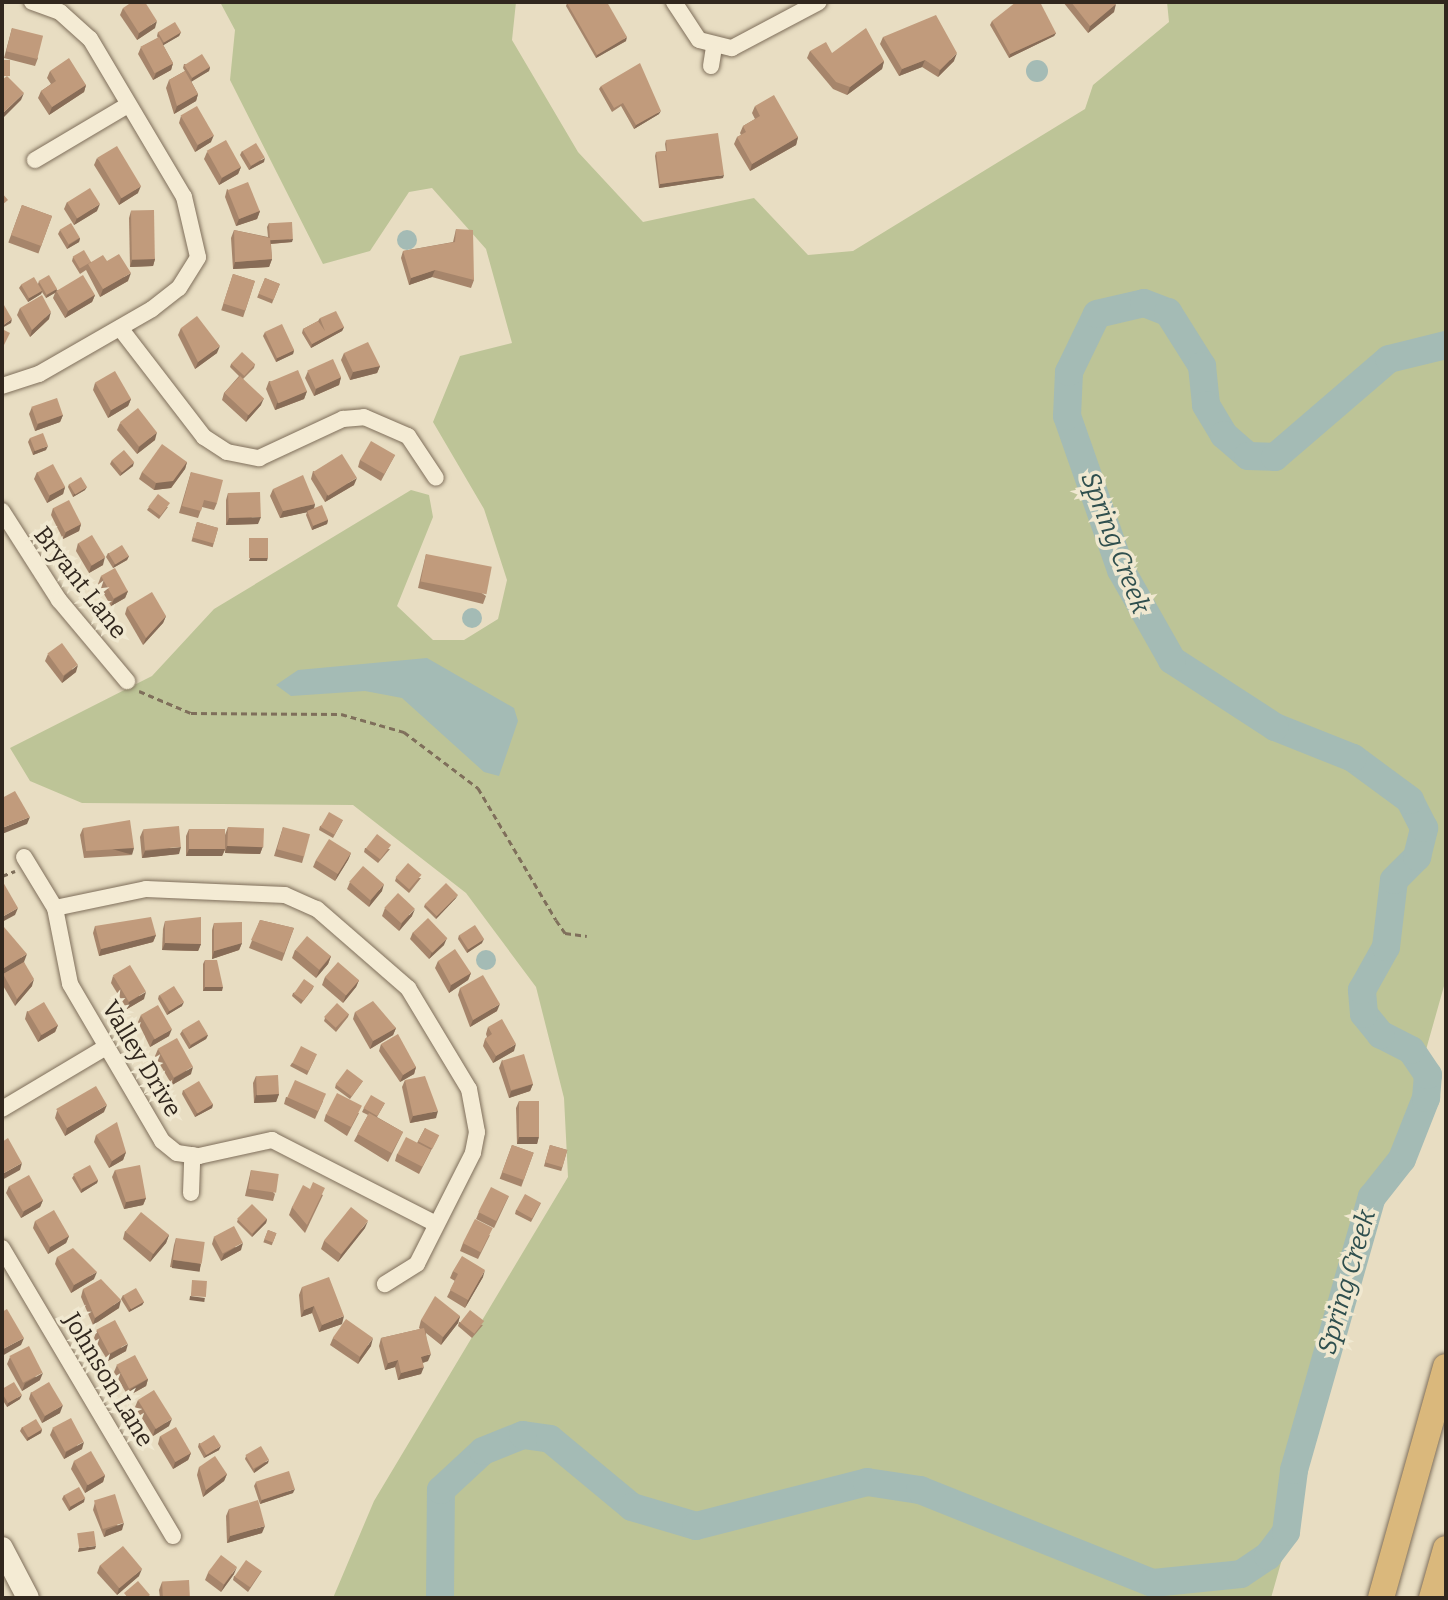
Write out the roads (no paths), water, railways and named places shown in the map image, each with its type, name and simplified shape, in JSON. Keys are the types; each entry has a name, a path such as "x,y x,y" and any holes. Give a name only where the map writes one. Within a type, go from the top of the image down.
{"highway":[{"path":"1381,1598 1446,1367"},
{"path":"1432,1598 1446,1549"}],"main road":[{"path":"2,1548 28,1598"}],"street":[{"path":"2,397 2,386 39,374 120,328 179,288 199,240 184,197 78,25 32,2"},
{"path":"674,2 699,40 714,47 732,48 819,2"},
{"path":"711,66 714,47"},
{"path":"35,160 128,105"},
{"path":"120,328 204,437 227,452 259,458 343,419 364,417 408,436 436,478"},
{"name":"Bryant Lane","path":"2,511 59,600 127,681"},
{"name":"Valley Drive","path":"19,864 55,908 70,984 106,1047 162,1141 192,1155"},
{"path":"55,908 146,889 285,895 317,909 408,988 469,1089 473,1153 417,1264 385,1284"},
{"path":"2,1109 106,1047"},
{"path":"191,1193 192,1155 272,1140 436,1224"},
{"name":"Johnson Lane","path":"2,1248 173,1536"}],"water":[{"path":"1037,60 1048,71 1037,82 1026,71"},
{"path":"403,230 411,230 417,240 411,250 403,250 397,244 397,236"},
{"path":"472,608 479,611 482,618 479,625 472,628 465,625 462,618 465,611"},
{"path":"427,658 514,708 518,721 499,776 484,772 402,698 365,691 291,696 276,685 298,670"},
{"path":"486,950 493,953 496,960 493,967 486,970 479,967 476,960 479,953"}],"waterway":[{"name":"Spring Creek","path":"440,1598 441,1490 483,1451 523,1435 550,1439 632,1507 696,1526 867,1482 920,1490 1153,1583 1241,1574 1268,1556 1286,1532 1294,1470 1372,1197 1402,1159 1426,1098 1428,1075 1411,1050 1381,1035 1364,1014 1362,990 1386,947 1394,880 1417,857 1424,828 1410,800 1353,758 1275,727 1172,660 1121,570 1067,416 1069,372 1097,314 1144,303 1168,312 1202,366 1206,405 1224,435 1248,456 1275,457 1389,359 1446,345"}]}
